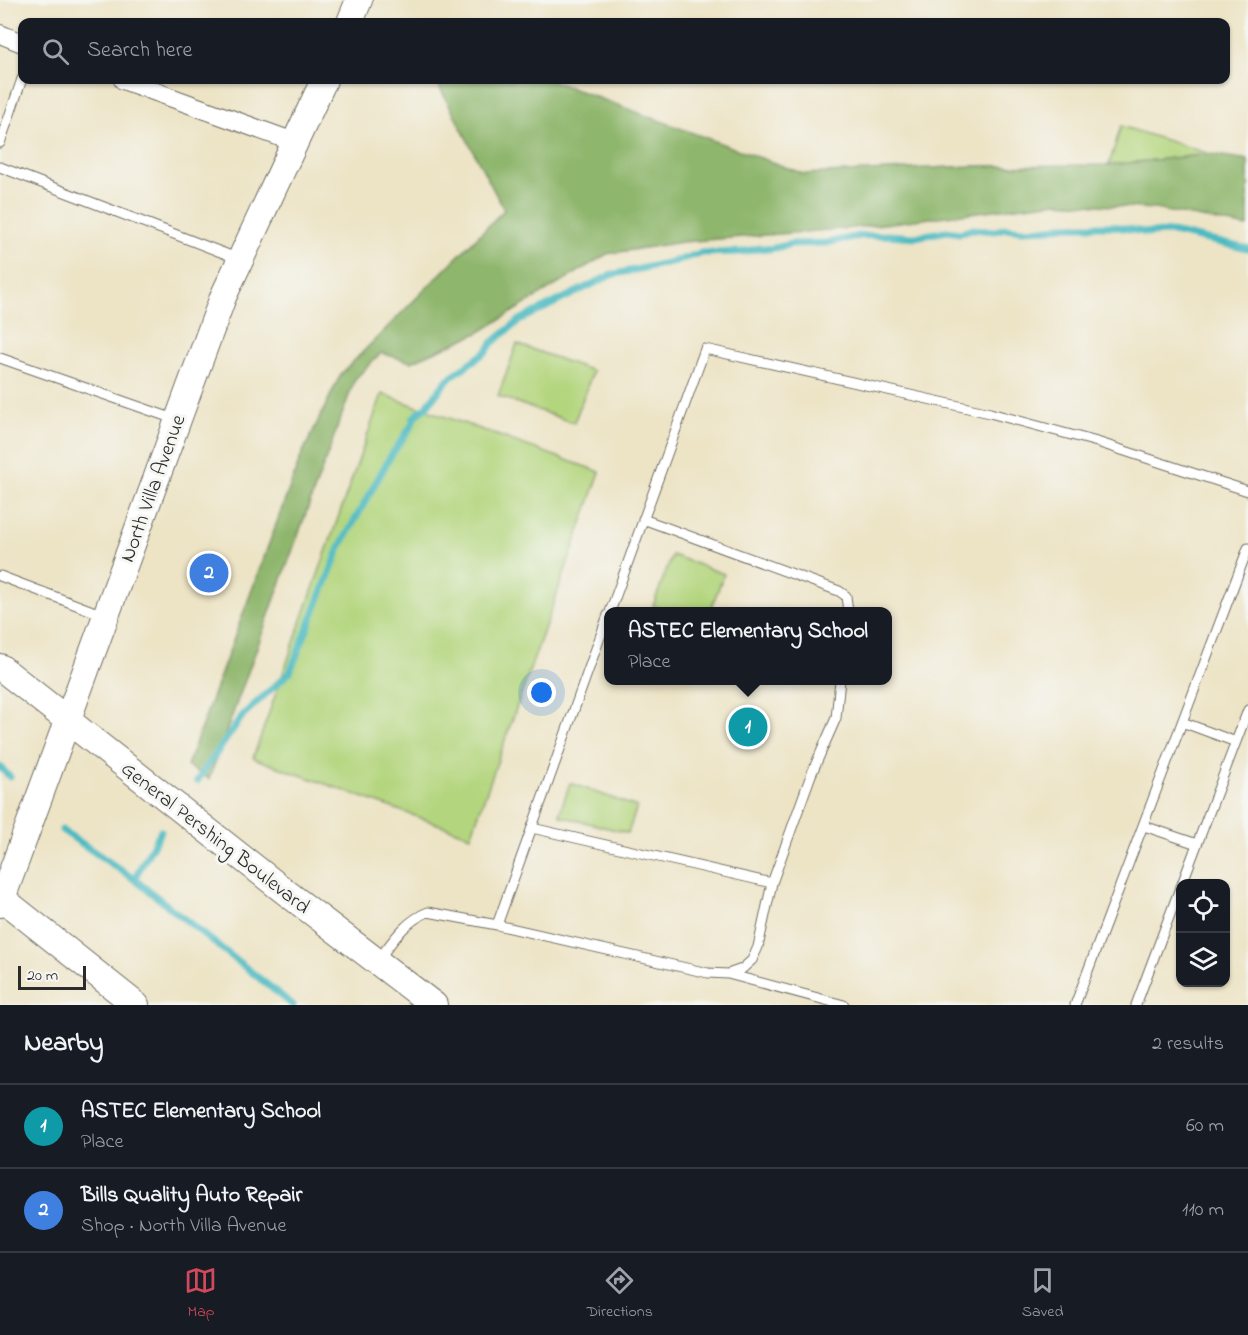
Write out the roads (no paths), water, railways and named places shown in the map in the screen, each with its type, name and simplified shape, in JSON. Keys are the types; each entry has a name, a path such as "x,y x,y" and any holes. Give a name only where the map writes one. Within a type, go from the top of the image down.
{"main road":[{"path":"352,18 359,0"},
{"name":"North Villa Avenue","path":"1,900 223,297 322,84"},
{"name":"General Pershing Boulevard","path":"0,667 434,1005"},
{"path":"1,900 136,1005"}],"street":[{"path":"0,34 18,41"},
{"path":"134,84 294,142"}],"lane":[{"path":"0,143 20,84"},
{"path":"0,167 240,259"},
{"path":"611,607 705,349 990,413 1097,442 1248,491"},
{"path":"0,358 177,420"},
{"path":"643,519 839,591 846,596 847,607"},
{"path":"1075,1005 1248,549"},
{"path":"0,576 106,616"},
{"path":"497,925 604,627"},
{"path":"728,974 742,969 752,960 758,947 772,883 811,775 836,718 840,685"},
{"path":"1184,879 1248,710"},
{"path":"1182,722 1236,742"},
{"path":"1144,826 1197,844"},
{"path":"531,828 772,883"},
{"path":"1136,1005 1176,899"},
{"path":"376,962 403,929 418,916 428,912 497,925 708,973 728,974 844,1005"}],"waterway":[{"path":"197,781 243,715 290,672 341,545 390,457 412,425 414,417 427,406 448,379 487,351 492,343 520,320 611,275 676,261 701,253 743,252 792,244 825,243 860,236 915,237 947,231 960,233 972,229 995,231 1005,228 1022,230 1050,229 1061,226 1113,226 1148,233 1172,232 1248,249"},
{"path":"0,767 10,777"},
{"path":"62,830 134,879 293,1005"},
{"path":"134,879 161,831"}],"place":[{"name":"Bills Quality Auto Repair","path":"209,573"},
{"name":"ASTEC Elementary School","path":"748,727"}]}
